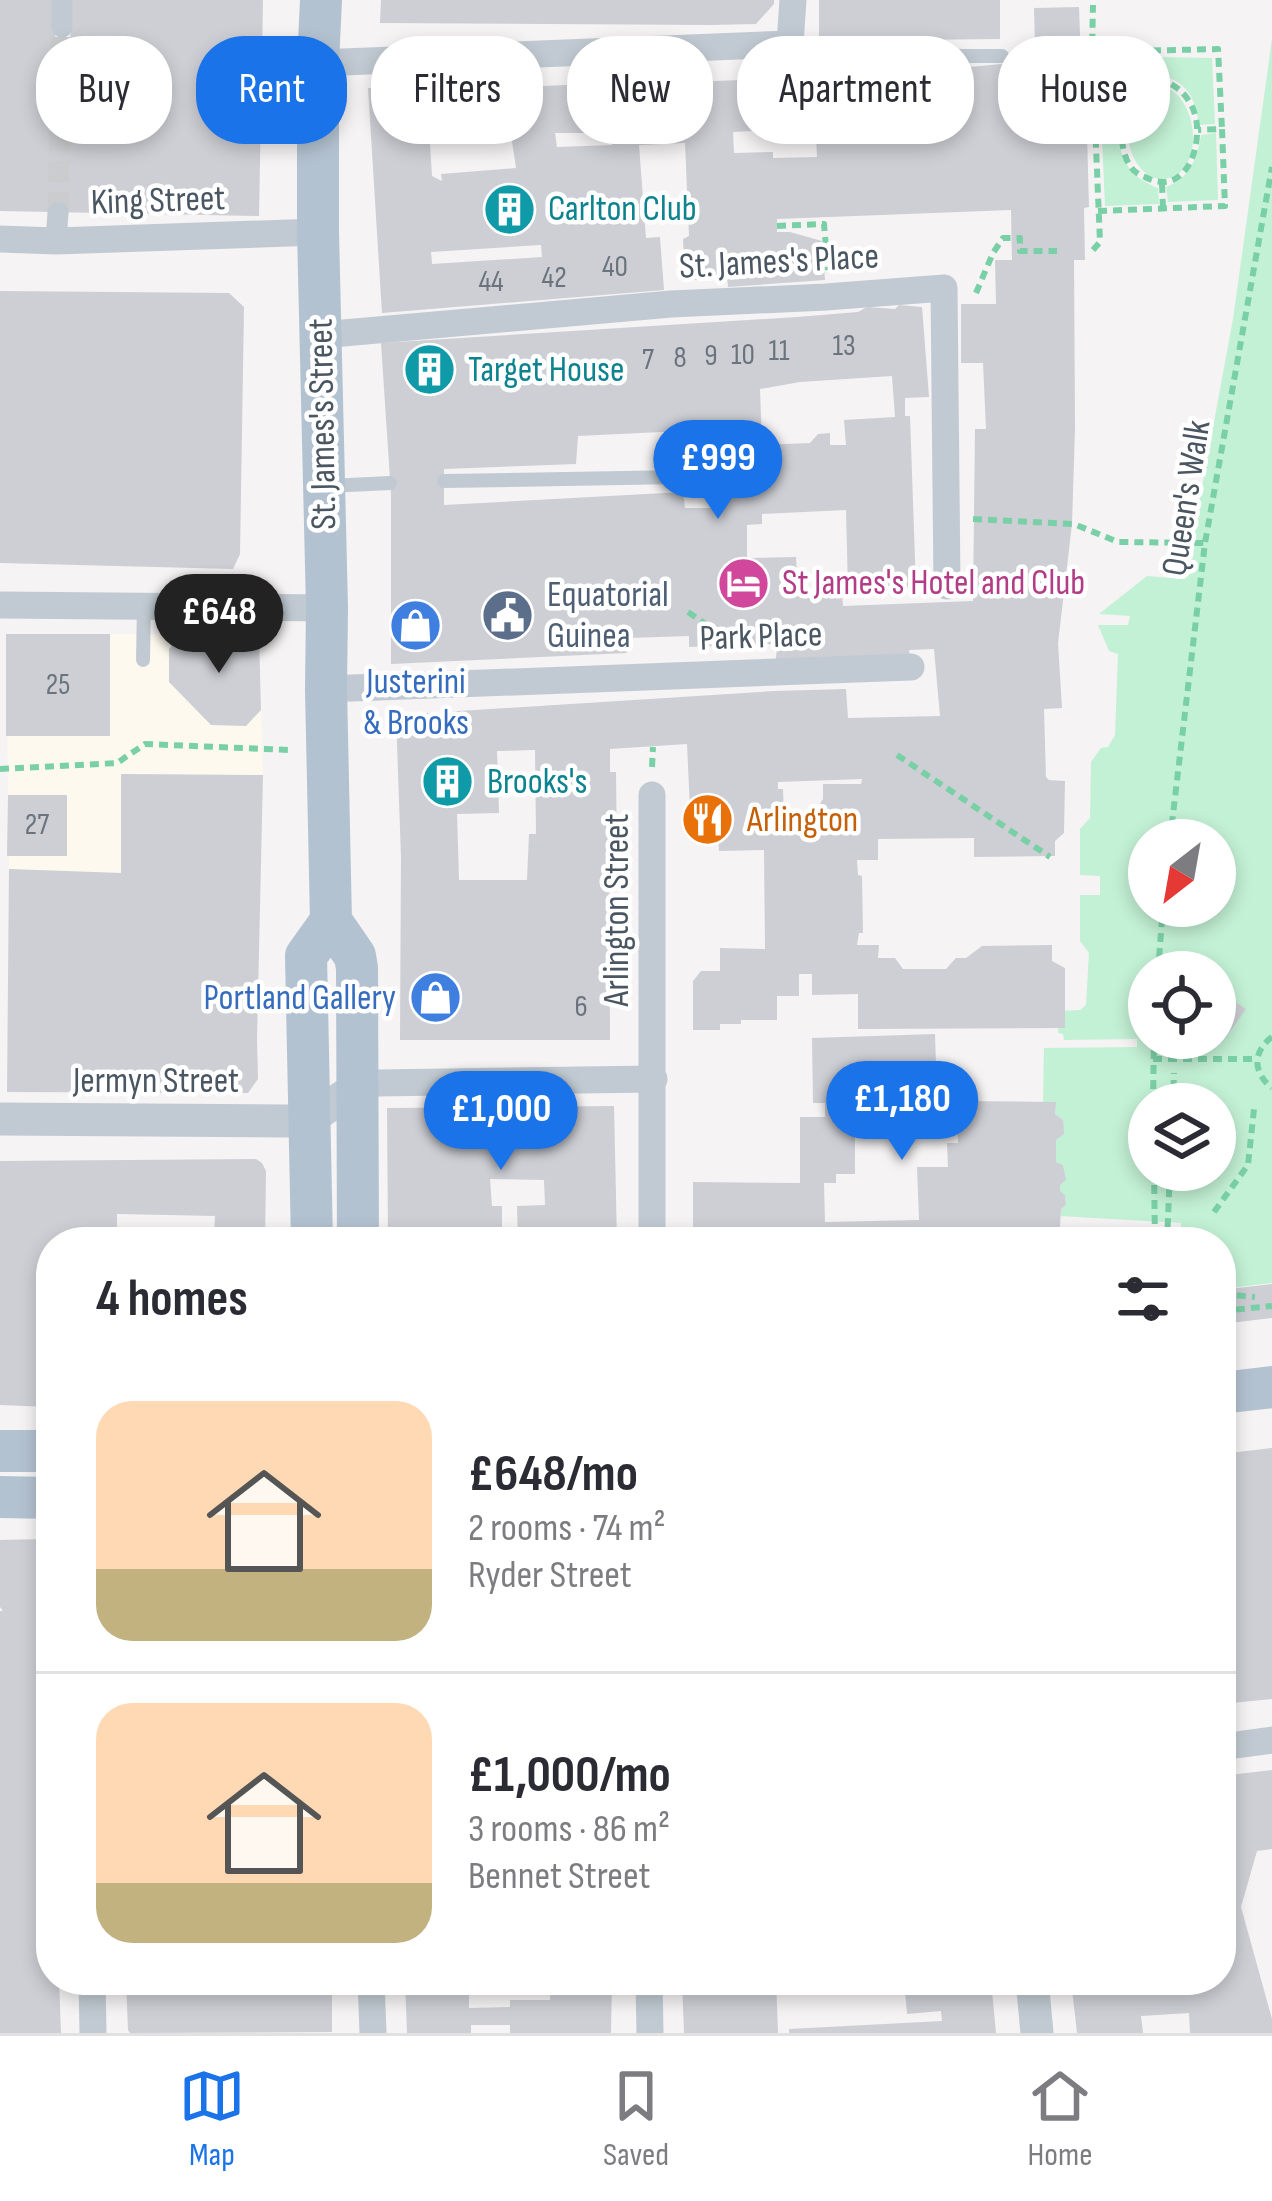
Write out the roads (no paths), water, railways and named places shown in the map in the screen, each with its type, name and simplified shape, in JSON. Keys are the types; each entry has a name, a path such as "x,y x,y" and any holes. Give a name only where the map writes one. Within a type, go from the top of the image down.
{"main road":[{"name":"St. James's Street","path":"319,36 321,0"},
{"name":"St. James's Street","path":"318,144 331,921 355,956 357,968 358,1227"},
{"name":"St. James's Street","path":"312,1227 306,956 331,921"},
{"path":"1236,1391 1272,1387"},
{"path":"0,1451 36,1451"},
{"path":"0,1497 36,1498"}],"street":[{"path":"62,0 62,27"},
{"path":"791,36 793,0"},
{"path":"347,62 737,46"},
{"name":"King Street","path":"0,239 57,227 318,232"},
{"name":"St. James's Place","path":"321,335 670,304 944,288 947,586"},
{"path":"0,605 327,608"},
{"name":"Park Place","path":"326,689 911,667"},
{"name":"Arlington Street","path":"652,794 652,1227"},
{"path":"311,1118 359,1086 378,1083 653,1079"},
{"name":"Jermyn Street","path":"0,1119 311,1118"},
{"path":"1236,1745 1272,1740"},
{"path":"92,1995 93,2033"},
{"path":"371,1995 373,2033"},
{"path":"649,1995 650,2033"},
{"path":"1033,1995 1037,2033"}],"lane":[{"path":"444,481 680,477"},
{"path":"323,486 390,483"},
{"path":"143,660 144,605"}],"tunnel":[{"path":"58,213 62,27"}],"place":[{"name":"Carlton Club","path":"509,209"},
{"name":"Target House","path":"429,370"},
{"name":"St James's Hotel and Club","path":"743,583"},
{"name":"Equatorial Guinea","path":"508,616"},
{"name":"Justerini & Brooks","path":"416,626"},
{"name":"Brooks's","path":"448,782"},
{"name":"Arlington","path":"708,820"},
{"name":"Portland Gallery","path":"435,998"}]}
